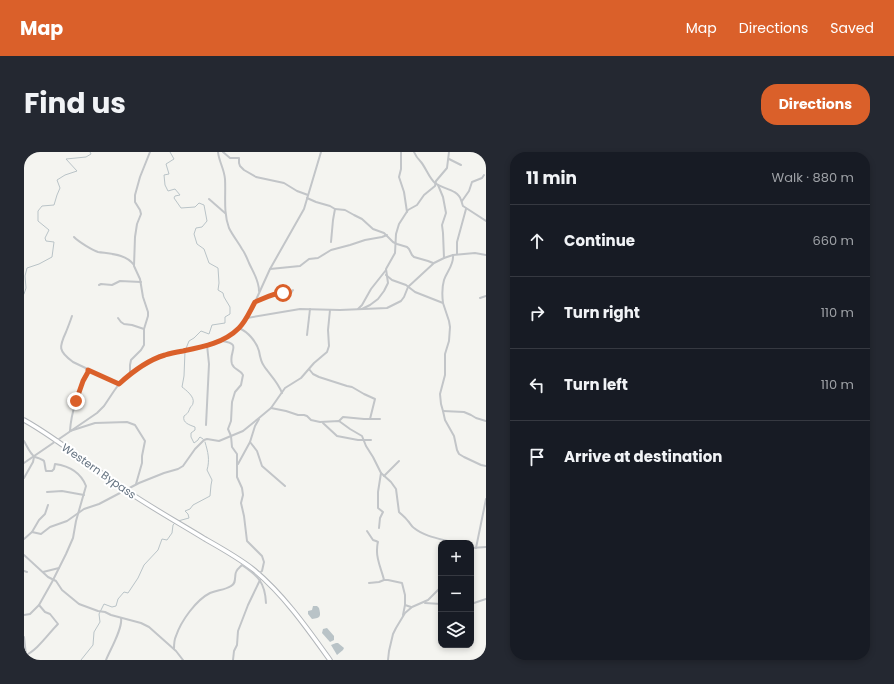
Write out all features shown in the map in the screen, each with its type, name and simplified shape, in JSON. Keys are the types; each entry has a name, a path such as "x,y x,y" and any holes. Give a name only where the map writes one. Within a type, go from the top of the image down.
{"main road":[{"name":"Western Bypass","path":"24,420 125,490 227,552 258,574"},
{"path":"258,574 277,592 330,660"}],"street":[{"path":"134,266 135,238 137,224 141,214 135,202 135,193 150,152"},
{"path":"218,152 218,157 222,165 225,178 225,213 235,240 243,250 256,276 259,285 259,293"},
{"path":"223,152 230,158 239,158 240,166 256,177 284,183 316,202 354,214 373,229 387,235 395,243 407,247 412,256 434,263"},
{"path":"24,463 102,409 119,384 147,363 166,354 220,341 239,328 247,318 270,269 296,222 301,216 306,205 320,152"},
{"path":"401,152 399,176 404,192 407,212"},
{"path":"414,152 426,171 437,184 443,196 446,213 442,225 444,258"},
{"path":"358,310 394,256 397,228 403,217 437,184 436,181 447,168 449,152"},
{"path":"449,159 461,165"},
{"path":"462,202 469,191 472,182 482,178 484,175"},
{"path":"437,184 452,190 459,196 462,205 466,209 477,214 486,221"},
{"path":"209,199 225,213"},
{"path":"332,242 335,209"},
{"path":"457,254 458,242 466,209"},
{"path":"270,269 300,266 309,259 318,258 331,250 387,235"},
{"path":"74,237 94,250 127,258 133,263 139,275 143,298 148,314 144,329 144,345 130,362 130,375"},
{"path":"362,309 383,309 391,307 401,301 408,287 434,263 444,258 457,254 486,254"},
{"path":"452,255 453,260 443,287 443,303 450,327 445,375 440,394 441,404 444,420 454,436 458,452 464,457 486,466"},
{"path":"247,318 294,309 362,309 380,297 387,286 386,270"},
{"path":"386,275 414,292 443,303"},
{"path":"99,285 112,285 120,281 141,282"},
{"path":"255,302 275,293 289,293 293,290"},
{"path":"480,298 486,296"},
{"path":"307,335 310,309"},
{"path":"32,532 41,534 50,527 66,521 84,509 99,504 136,484 180,468 204,440 207,439 218,442 245,429 260,418 271,408 285,388 298,380 329,350 328,330 330,310"},
{"path":"72,316 61,340 61,348 63,353 73,362 119,384"},
{"path":"118,318 124,324 144,329"},
{"path":"239,328 247,332 257,345 264,366 274,378 282,393"},
{"path":"220,341 233,344 232,364 234,368 243,375 241,385 235,392 232,402 231,421 228,429 231,436 232,447 237,454 237,477 242,488 243,495 241,502 247,541 264,559 262,571 258,574"},
{"path":"206,425 209,364 207,345"},
{"path":"310,369 313,374 319,377 344,386 352,387 375,399 370,419"},
{"path":"70,431 74,406 88,370"},
{"path":"271,408 298,415 304,415 311,420 322,422 339,421 343,417 380,419"},
{"path":"443,411 464,412 486,421"},
{"path":"238,466 250,442 255,426 260,418"},
{"path":"339,421 362,436 381,473 396,489 400,514 421,533 444,540"},
{"path":"70,431 99,422 127,422 135,425 145,441 142,463 136,484"},
{"path":"322,422 337,436 352,440 371,440"},
{"path":"24,441 30,452 34,456 44,461 44,469 46,471 52,471 55,464 69,468 77,473 86,484 73,538 51,585 39,605 30,614 24,615"},
{"path":"250,442 257,451 262,466 285,486"},
{"path":"24,478 33,462 34,456"},
{"path":"384,476 399,461"},
{"path":"379,528 380,518 383,512 378,508 378,492 381,473"},
{"path":"47,492 62,491 84,495"},
{"path":"486,499 476,548 486,547"},
{"path":"24,539 32,532 39,520 45,514 48,505"},
{"path":"367,531 373,540 378,542 376,550 384,580"},
{"path":"24,555 48,577 56,581 62,590 79,604 149,627 183,660"},
{"path":"173,649 178,629 188,614 207,595 232,586 235,582 236,572 242,565 260,580 266,603"},
{"path":"42,572 59,568"},
{"path":"233,660 234,651 237,645 238,631 248,604 260,580"},
{"path":"369,583 384,580 392,580 402,583 405,595 403,616"},
{"path":"388,660 393,634 403,616 408,610 424,603 438,590"},
{"path":"474,603 486,600"},
{"path":"424,603 438,604"},
{"path":"25,656 39,645 58,624 39,605"},
{"path":"405,605 412,608"},
{"path":"106,660 122,621 120,617"},
{"path":"24,637 25,656"}],"shaded area":[{"path":"313,606 317,606 319,608 320,616 312,619 308,614 308,611 312,610"},
{"path":"327,628 334,636 334,640 330,642 322,633 323,629"},
{"path":"336,643 344,648 337,655 331,645"}],"waterway":[{"path":"24,294 26,288 25,276 27,268 52,257 54,242 46,241 45,238 49,230 38,221 38,211 42,206 54,205 60,188 57,180 65,175 77,171 66,159 86,157 91,154 90,152"},
{"path":"170,152 174,159 166,164 169,174 164,175 165,185 168,191 175,189 180,195 175,196 174,198 181,208 195,207 199,203 204,205 207,221 202,227 196,228 194,234 197,244 204,249 209,263 218,268 218,290 223,293 230,307 230,314 225,317 225,323 212,325 209,334 201,331 189,341 185,351 182,387 193,398 193,404 188,413 184,416 184,420 195,427 195,430 191,433 194,443 200,437 203,439"},
{"path":"178,521 189,518 185,511 210,496 212,480 207,470 208,456 205,442"},
{"path":"81,660 93,645 94,632 100,622 99,614 104,604 112,607 116,606 118,599 124,592 128,593 138,578 144,565 158,550 162,539 167,540 172,533 173,525 175,523"}],"route":[{"path":"76,401 88,370 119,384 156,358 166,354 185,351 220,341 239,328 247,318 255,302 275,293 283,293"}]}
